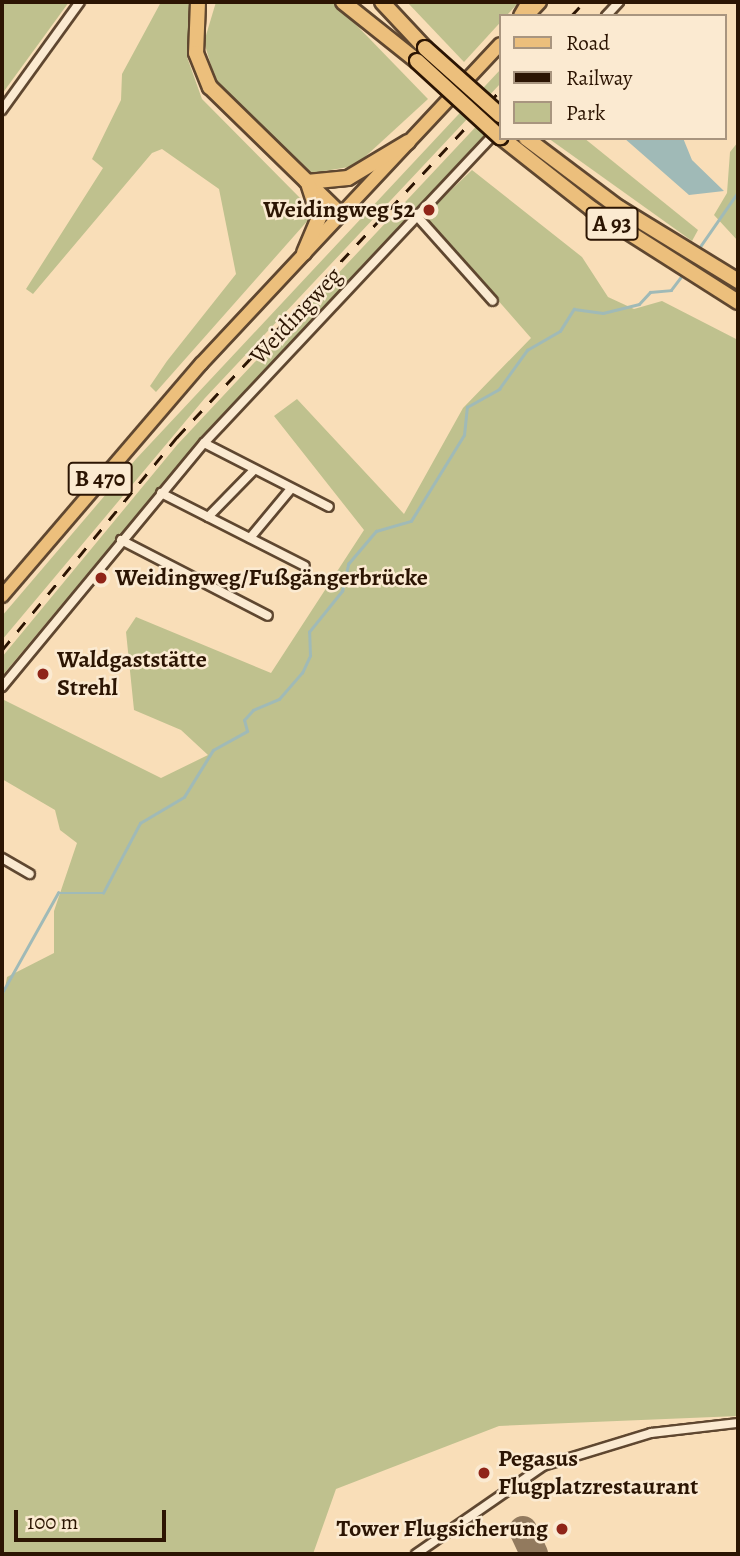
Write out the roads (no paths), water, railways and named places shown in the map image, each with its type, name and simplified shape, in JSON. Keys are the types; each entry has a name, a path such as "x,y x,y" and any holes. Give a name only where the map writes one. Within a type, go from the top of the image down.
{"highway":[{"path":"198,2 195,31 210,87 340,214"},
{"path":"195,31 209,2"},
{"path":"343,2 401,47"},
{"name":"A 93","path":"356,2 401,47 421,55 498,113"},
{"name":"A 93","path":"382,2 406,27 421,55 498,135"},
{"path":"390,2 406,27"},
{"name":"A 93","path":"504,140 666,259 738,302"},
{"name":"A 93","path":"527,140 676,246 738,281"},
{"path":"307,182 348,178 408,142"},
{"path":"304,253 319,217 307,182"}],"main road":[{"name":"B 470","path":"2,596 304,253 498,46"}],"street":[{"path":"2,110 80,2"},
{"name":"Weidingweg","path":"2,687 204,443 498,130"},
{"path":"416,215 493,301"},
{"path":"204,443 290,491 329,507"},
{"path":"208,517 253,471"},
{"path":"250,538 290,491"},
{"path":"161,494 305,566"},
{"path":"121,540 268,616"},
{"path":"2,858 30,874"},
{"path":"416,1554 543,1466 652,1433 738,1423"}],"water":[{"path":"626,140 684,140 692,160 724,191 689,195"}],"waterway":[{"path":"697,251 738,192"},
{"path":"2,993 58,893 103,893 140,823 184,797 213,750 247,731 244,720 253,710 279,699 302,673 310,656 309,632 342,591 348,564 376,531 411,521 464,435 467,407 499,389 527,350 560,331 574,309 603,313 639,304 650,292 671,290 683,274"}],"railway":[{"path":"573,14 584,2"},
{"path":"2,650 177,437 498,93"}],"place":[{"name":"Weidingweg 52","path":"429,210"},
{"name":"Weidingweg/Fußgängerbrücke","path":"101,578"},
{"name":"Waldgaststätte Strehl","path":"43,674"},
{"name":"Pegasus Flugplatzrestaurant","path":"484,1473"},
{"name":"Tower Flugsicherung","path":"562,1529"}]}
